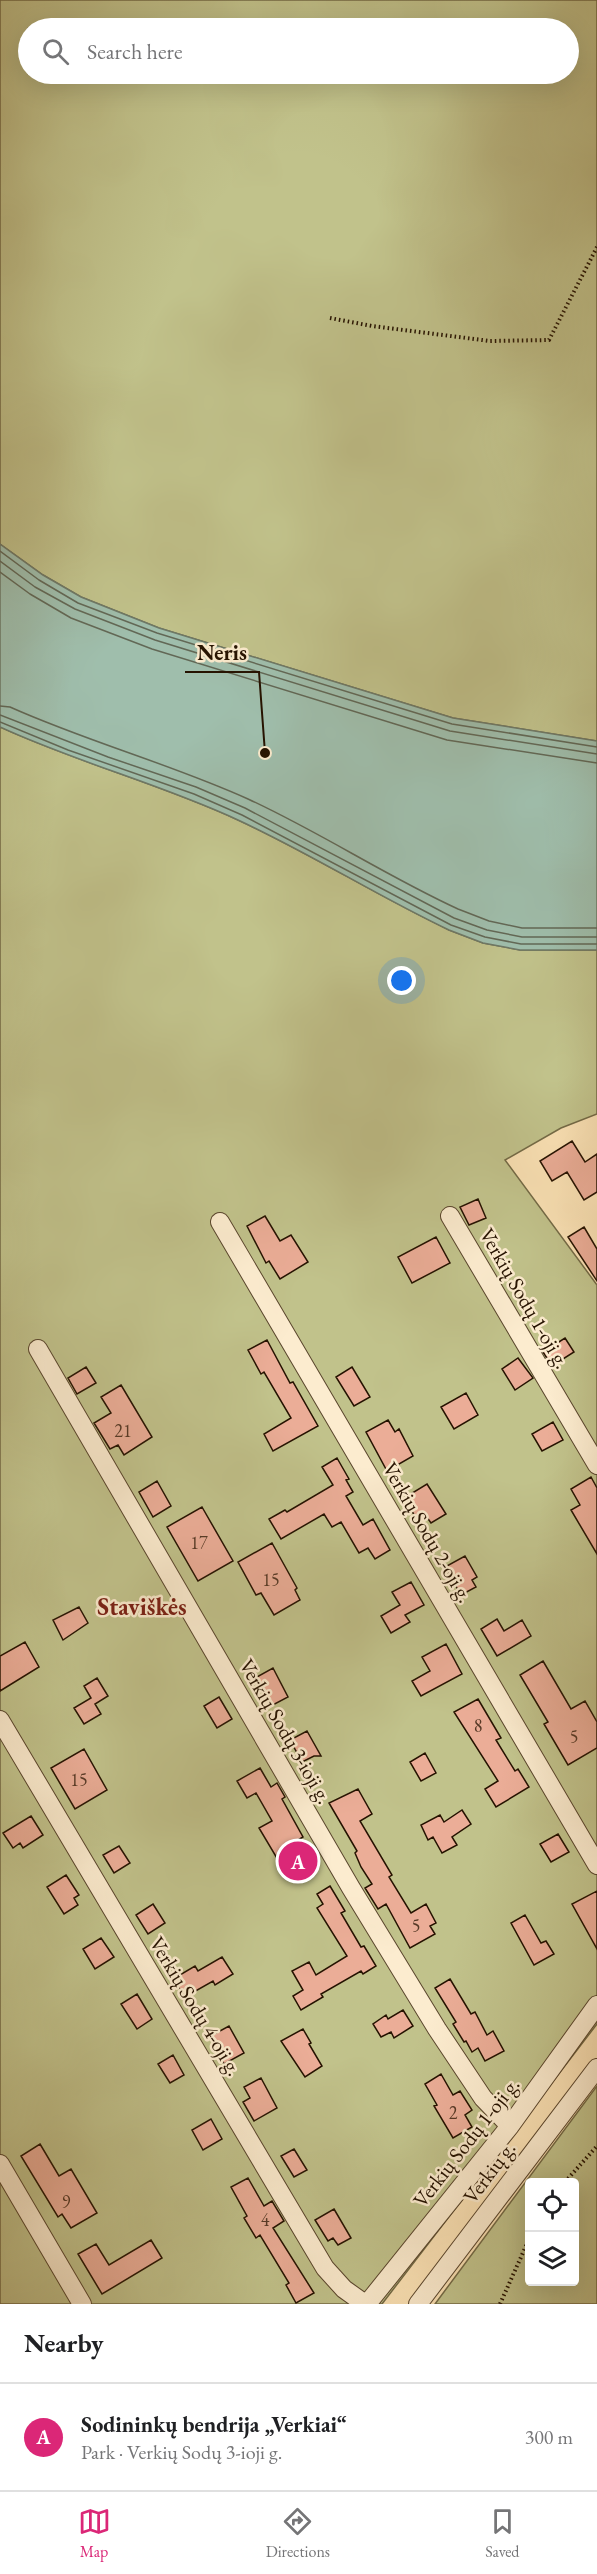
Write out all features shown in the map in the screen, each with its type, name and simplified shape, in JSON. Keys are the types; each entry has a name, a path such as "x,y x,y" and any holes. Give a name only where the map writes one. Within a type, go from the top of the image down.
{"street":[{"name":"Verkių Sodų 1-oji g.","path":"450,1216 597,1465"},
{"name":"Verkių Sodų 2-oji g.","path":"220,1222 597,1865"},
{"name":"Verkių Sodų 3-ioji g.","path":"38,1349 437,2029 483,2098 510,2126"},
{"name":"Verkių Sodų 4-oji g.","path":"0,1720 326,2268 344,2289 366,2304"},
{"name":"Verkių Sodų 1-oji g.","path":"366,2304 510,2126 597,2005"},
{"name":"Verkių g.","path":"418,2304 597,2068"},
{"path":"0,2164 82,2304"}],"path":[{"path":"330,318 372,326 490,341 549,340 597,247"},
{"path":"569,2178 597,2146"},
{"path":"500,2304 525,2248"}],"green space":[{"path":"0,0 597,0 597,741 453,718 159,628 81,597 43,575 0,544"},
{"path":"0,727 59,752 209,807 291,846 422,917 483,943 520,950 597,950 597,1114 561,1128 505,1160 597,1285 597,2024 382,2304 0,2304"},
{"path":"597,2086 597,2304 435,2304 525,2183 525,2286 579,2286 579,2178 529,2178"}],"water":[{"path":"0,544 43,575 81,597 159,628 453,718 597,741 597,950 520,950 483,943 422,917 291,846 209,807 59,752 0,727"}],"building":[{"path":"572,1141 585,1162 597,1154 597,1192 584,1200 567,1172 552,1181 540,1161"},
{"path":"478,1199 486,1218 469,1225 460,1207"},
{"path":"265,1216 280,1241 291,1235 308,1262 280,1279 269,1261 266,1263 247,1226"},
{"path":"584,1227 597,1249 597,1281 568,1237"},
{"path":"436,1237 450,1263 412,1283 398,1257"},
{"path":"565,1338 574,1352 552,1366 543,1352"},
{"path":"267,1340 290,1383 293,1382 318,1426 273,1451 264,1434 291,1418 264,1372 261,1374 248,1350"},
{"path":"518,1358 533,1378 515,1390 502,1369"},
{"path":"86,1367 96,1383 77,1394 68,1378"},
{"path":"352,1367 370,1397 354,1406 336,1377"},
{"path":"121,1385 152,1437 124,1455 118,1445 110,1449 94,1423 111,1413 101,1397"},
{"path":"466,1393 478,1415 454,1429 441,1407"},
{"path":"388,1420 395,1432 399,1429 413,1456 387,1471 366,1432"},
{"path":"553,1422 563,1440 542,1451 532,1434"},
{"path":"337,1458 349,1479 346,1480 353,1492 346,1496 363,1525 373,1519 390,1550 375,1559 368,1548 359,1553 341,1522 332,1527 324,1514 281,1539 269,1519 285,1510 287,1512 333,1485 322,1467"},
{"path":"591,1477 597,1488 597,1554 571,1510 580,1505 571,1489"},
{"path":"157,1481 171,1506 153,1517 139,1492"},
{"path":"427,1484 446,1514 431,1523 424,1513 416,1518 404,1498"},
{"path":"202,1507 233,1561 198,1581 167,1527"},
{"path":"272,1543 297,1588 295,1590 300,1600 274,1615 261,1593 256,1595 238,1562"},
{"path":"465,1556 477,1577 472,1580 476,1587 461,1595 445,1567"},
{"path":"411,1582 424,1605 405,1615 410,1622 391,1633 381,1616 400,1605 392,1592"},
{"path":"79,1607 88,1623 63,1640 53,1620"},
{"path":"497,1619 504,1631 522,1620 531,1636 497,1656 481,1629"},
{"path":"25,1642 39,1667 0,1691 0,1656"},
{"path":"446,1644 462,1674 421,1696 412,1681 430,1671 422,1657"},
{"path":"543,1661 571,1709 585,1701 597,1722 597,1748 568,1765 544,1724 548,1722 520,1675"},
{"path":"273,1668 288,1697 269,1707 255,1678"},
{"path":"97,1678 108,1696 95,1704 101,1714 84,1724 74,1708 91,1698 84,1686"},
{"path":"219,1697 232,1719 217,1728 204,1706"},
{"path":"478,1699 501,1738 496,1740 515,1771 518,1769 529,1787 496,1807 485,1789 498,1781 454,1712"},
{"path":"307,1731 321,1756 314,1756 302,1762 290,1740"},
{"path":"84,1749 107,1790 75,1809 51,1768"},
{"path":"425,1753 436,1773 421,1781 410,1762"},
{"path":"260,1768 271,1787 277,1783 285,1797 282,1799 303,1837 288,1846 294,1857 281,1865 259,1828 272,1821 256,1793 247,1798 237,1781"},
{"path":"358,1789 372,1814 360,1821 392,1875 389,1877 411,1913 426,1904 436,1923 430,1926 435,1934 410,1948 386,1904 378,1909 365,1888 372,1884 361,1867 355,1853 357,1851 329,1803"},
{"path":"462,1810 471,1824 452,1837 457,1845 442,1853 433,1837 428,1840 421,1825 440,1815 444,1822"},
{"path":"31,1816 43,1835 23,1848 20,1843 13,1848 3,1833"},
{"path":"558,1834 569,1852 551,1862 540,1844"},
{"path":"119,1846 130,1863 114,1873 103,1855"},
{"path":"66,1875 79,1895 74,1898 78,1905 64,1914 47,1887"},
{"path":"330,1886 345,1911 341,1913 361,1947 364,1946 376,1966 363,1974 361,1971 321,1994 323,1997 301,2010 293,1996 303,1990 292,1971 309,1962 316,1975 347,1956 317,1908 323,1904 317,1894"},
{"path":"597,1891 597,1949 572,1904"},
{"path":"153,1904 165,1923 148,1934 136,1915"},
{"path":"525,1915 541,1943 546,1941 554,1954 534,1965 511,1923"},
{"path":"101,1938 114,1957 95,1969 83,1949"},
{"path":"222,1957 233,1974 215,1985 213,1981 185,1997 173,1979 195,1966 198,1971"},
{"path":"450,1979 471,2014 475,2012 487,2035 493,2031 504,2051 485,2061 478,2048 472,2052 466,2041 464,2042 453,2024 456,2022 435,1988"},
{"path":"137,1994 152,2019 137,2029 121,2004"},
{"path":"403,2010 413,2026 394,2038 391,2032 381,2037 373,2024 386,2015 388,2019"},
{"path":"229,2026 244,2053 224,2064 209,2037"},
{"path":"303,2029 322,2066 305,2077 281,2041"},
{"path":"173,2055 184,2075 170,2083 158,2064"},
{"path":"441,2074 453,2095 460,2091 472,2110 465,2115 472,2127 453,2138 434,2106 437,2105 425,2084"},
{"path":"261,2078 277,2108 254,2121 243,2102 250,2098 244,2087"},
{"path":"211,2119 222,2139 203,2150 192,2130"},
{"path":"40,2144 59,2176 71,2169 97,2213 71,2228 62,2214 58,2217 21,2156"},
{"path":"294,2149 307,2170 294,2177 281,2156"},
{"path":"248,2178 264,2206 272,2201 284,2221 273,2228 314,2293 296,2303 286,2285 289,2283 260,2235 256,2238 244,2218 247,2216 231,2187"},
{"path":"334,2209 351,2238 338,2245 333,2238 328,2241 315,2220"},
{"path":"151,2240 162,2258 102,2294 78,2254 96,2244 109,2265"}],"place":[{"name":"Neris","path":"265,753"},
{"name":"Sodininkų bendrija „Verkiai“","path":"298,1861"}],"district":[{"name":"Staviškės","path":"142,1606"}]}
